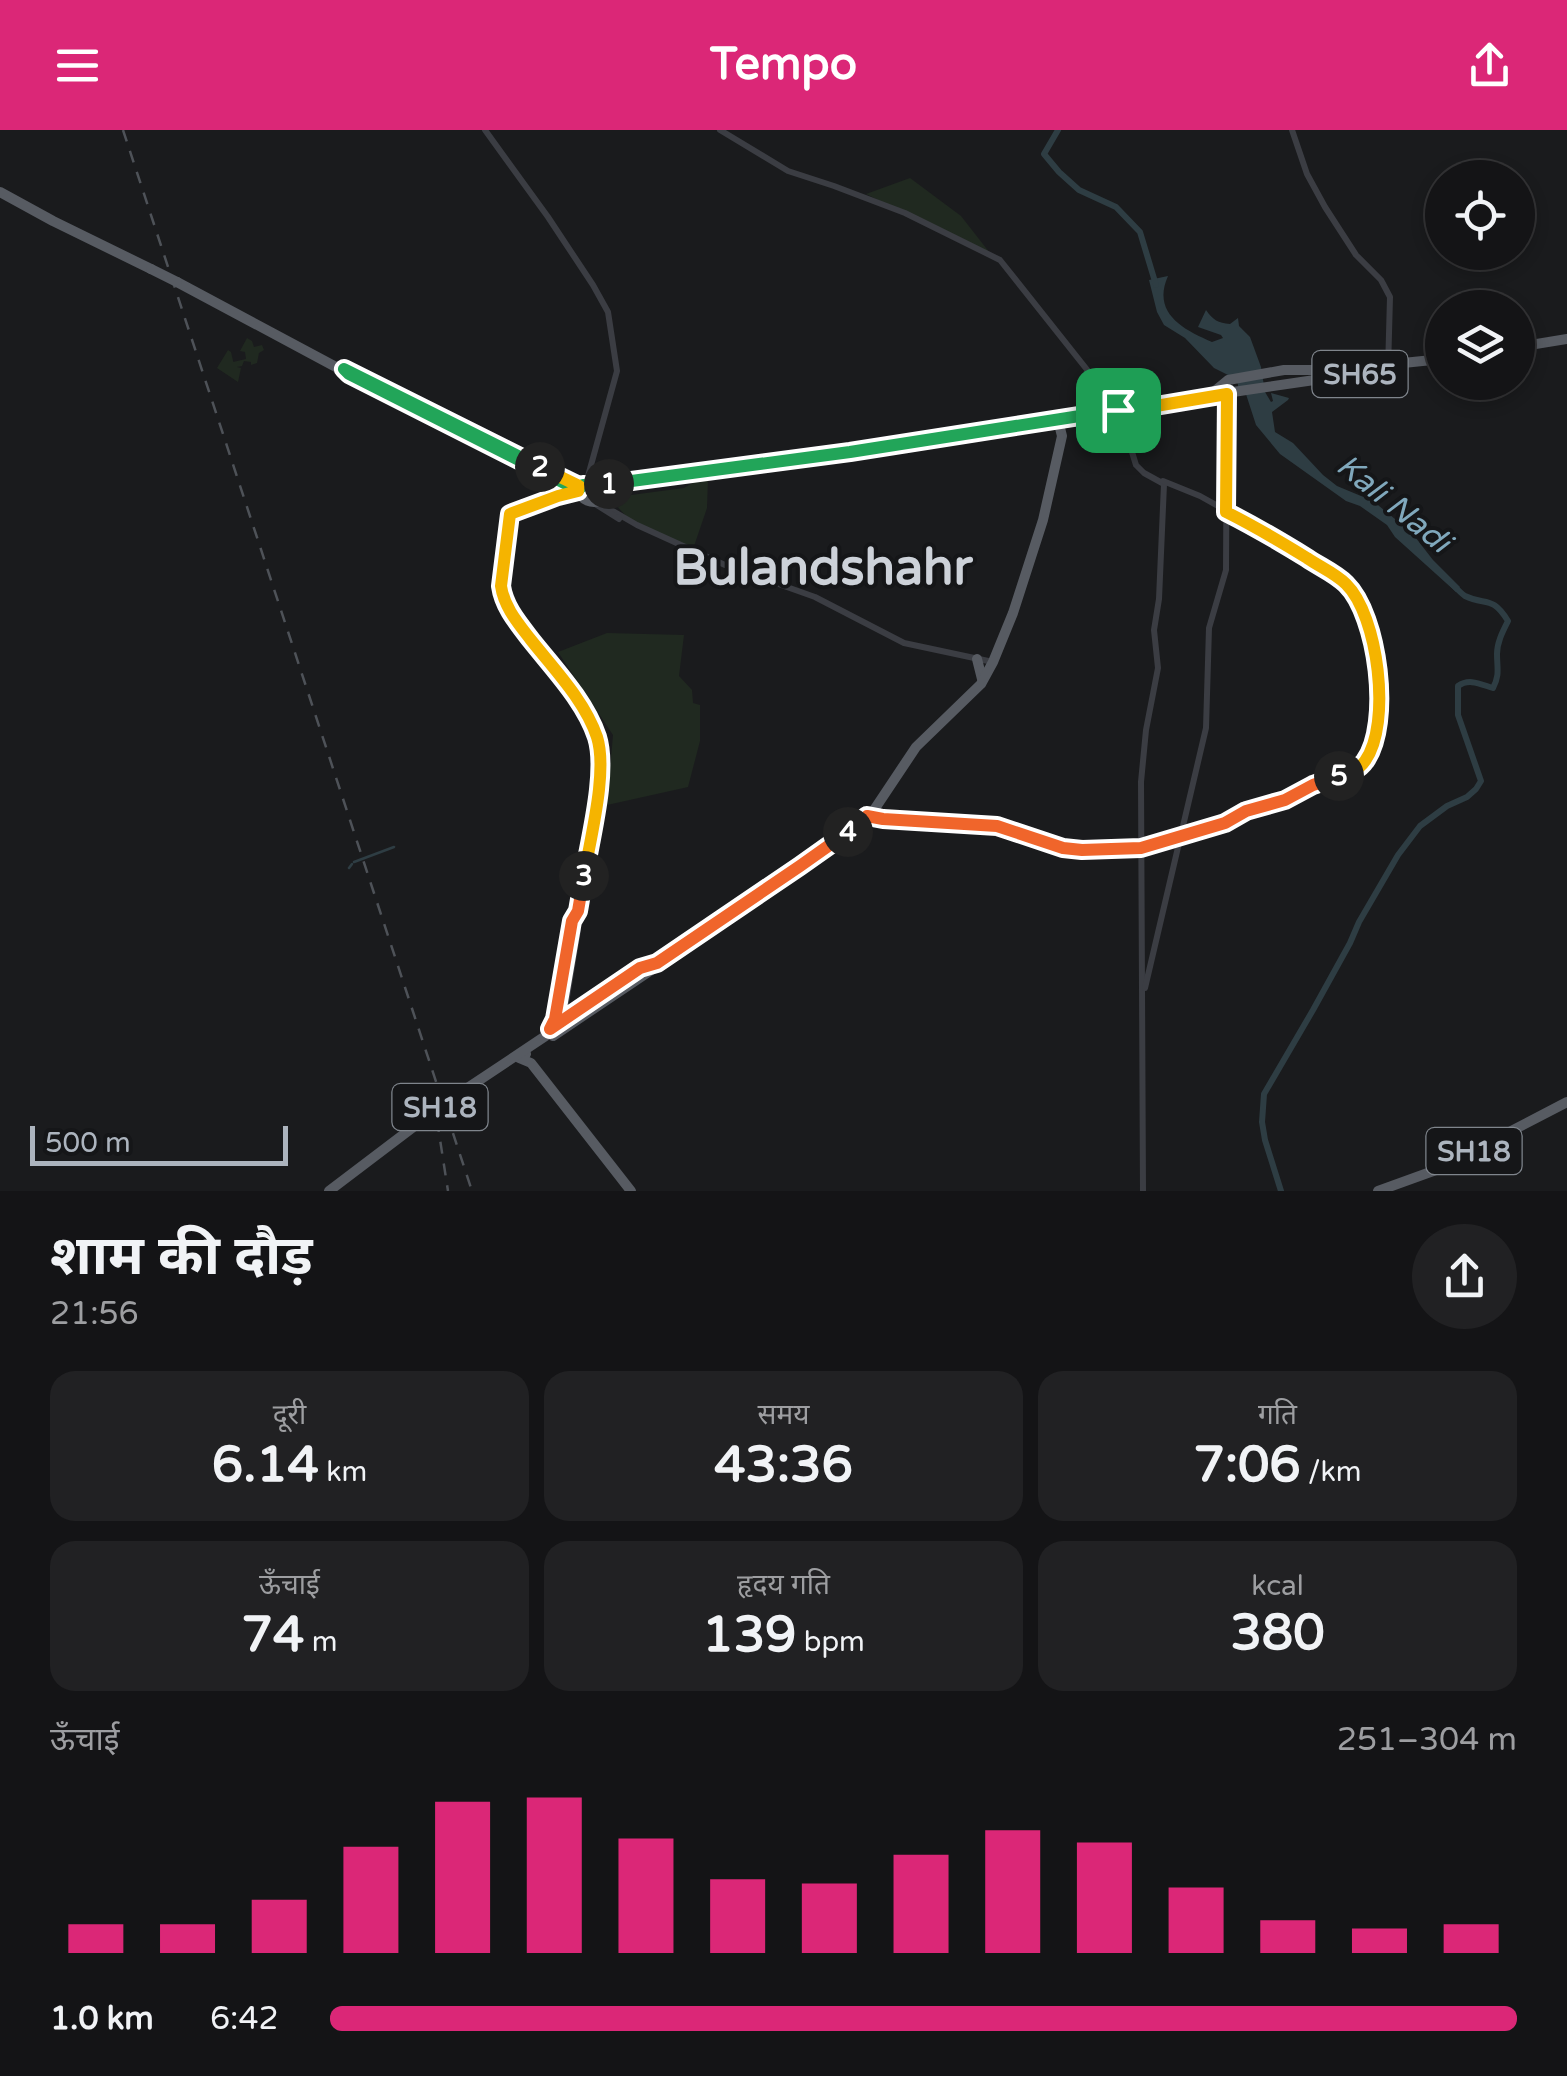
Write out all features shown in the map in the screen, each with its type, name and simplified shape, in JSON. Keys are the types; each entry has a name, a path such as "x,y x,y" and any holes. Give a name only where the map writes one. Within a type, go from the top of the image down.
{"main road":[{"path":"0,194 349,374 588,490 591,502"},
{"path":"1535,346 1567,341"},
{"name":"SH65","path":"588,490 1425,363"},
{"name":"SH65","path":"1119,411 1208,396 1232,379 1284,370 1388,368"},
{"path":"519,1058 802,869 869,816 916,747 974,692 993,662 1043,520 1062,436 1058,421"},
{"path":"977,659 982,680"},
{"path":"556,1029 869,816"},
{"name":"SH18","path":"333,1191 445,1103 556,1029"},
{"name":"SH18","path":"333,1191 519,1058 531,1064 632,1191"},
{"name":"SH18","path":"1378,1191 1436,1170 1567,1102"}],"street":[{"path":"486,130 593,284 608,312 616,371 588,476 588,490 636,525 725,565 815,597 904,643 993,662"},
{"path":"720,130 788,171 905,213 1000,260 1119,411 1136,465 1144,473 1200,496 1330,572 1357,597 1370,634 1380,692 1372,751 1357,769 1285,800 1246,811 1225,823 1141,848 1082,850 1063,848 997,826 869,816"},
{"path":"1292,130 1307,174 1324,206 1356,255 1390,296 1388,368"},
{"path":"1142,999 1206,728 1210,628 1226,570 1230,393"},
{"path":"1144,1191 1142,760 1158,668 1154,630 1159,599 1163,482"},
{"path":"556,1029 601,760 597,738 578,701 513,616 501,586 510,514 558,496 588,490"},
{"path":"568,1017 566,1003 604,756 599,735 580,699 515,614 504,586 513,516 588,490"},
{"path":"591,502 635,528 710,562 814,599 902,646 977,659"},
{"path":"578,912 572,921 550,1029 640,968 652,965"}],"shaded area":[{"path":"910,178 961,216 993,257 866,194"},
{"path":"1168,276 1164,289 1167,309 1172,318 1190,331 1212,342 1223,338 1198,327 1206,310 1222,323 1230,324 1238,318 1239,326 1250,337 1271,402 1271,393 1289,398 1272,412 1275,432 1293,443 1337,486 1373,501 1412,533 1460,587 1456,592 1395,537 1387,525 1280,454 1256,425 1244,388 1238,389 1232,377 1214,368 1185,338 1164,325 1149,280"},
{"path":"247,338 254,347 262,345 264,350 257,363 244,361 237,367 241,368 238,382 217,368 228,350 233,362 246,359 245,352 240,351"},
{"path":"708,479 707,508 693,549 629,519 612,501 616,497 684,488"},
{"path":"607,633 684,635 679,676 692,690 693,703 700,705 700,741 688,787 607,805 613,735 558,652"}],"waterway":[{"name":"Kali Nadi","path":"1058,130 1044,154 1079,190 1116,207 1140,232 1156,285"},
{"name":"Kali Nadi","path":"1281,1191 1265,1140 1264,1094 1398,855 1420,826 1467,797 1481,781 1458,715 1458,686 1470,682 1493,688 1498,645 1508,621 1493,604 1465,596 1452,584"},
{"path":"354,862 394,847"},
{"path":"349,868 352,864"}],"railway":[{"path":"123,130 472,1191"},
{"path":"437,1120 448,1191"}],"district":[{"name":"Bulandshahr","path":"823,566"}],"route":[{"path":"1118,410 850,452 583,485 578,490 344,369 579,486 578,488 578,490 578,491 510,514 501,586 513,616 578,701 596,735 601,756 579,909 572,921 550,1029 640,968 657,963 867,816 997,826 1063,848 1141,848 1225,823 1246,811 1285,800 1362,766 1372,751 1380,701 1362,607 1347,585 1330,572 1226,512 1227,394 1166,406 1118,410"}]}
